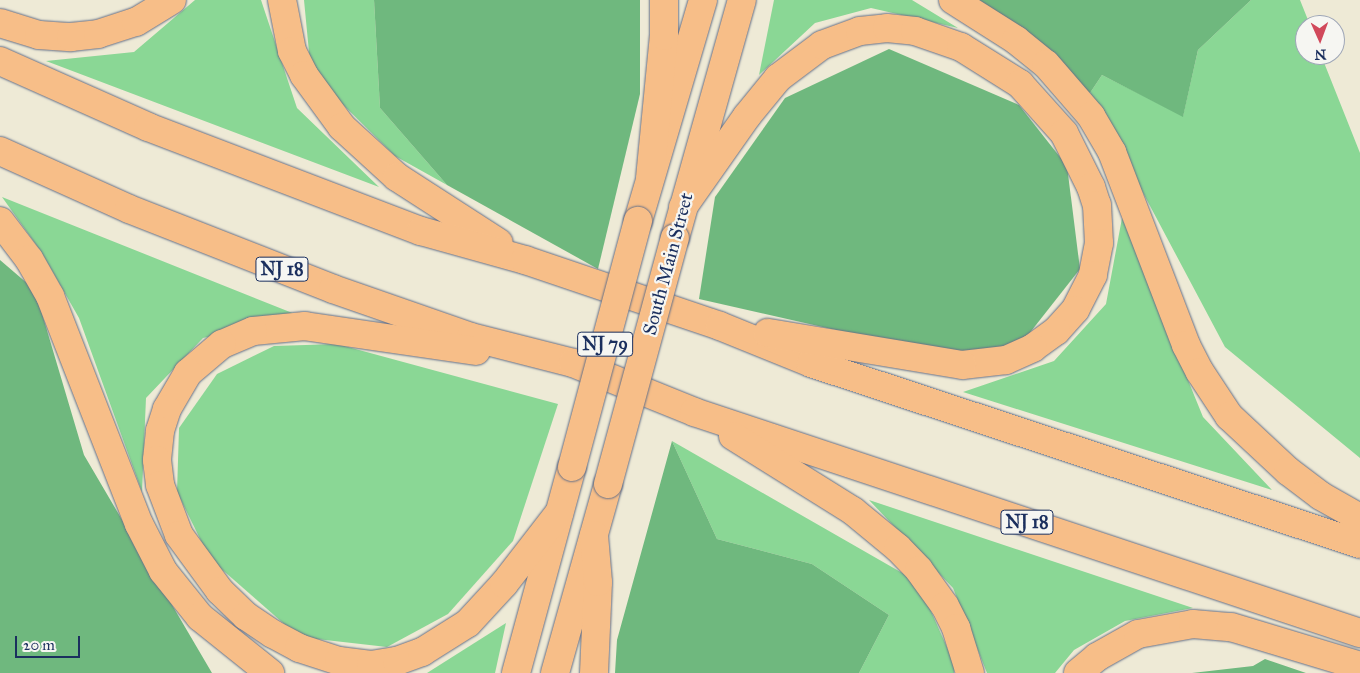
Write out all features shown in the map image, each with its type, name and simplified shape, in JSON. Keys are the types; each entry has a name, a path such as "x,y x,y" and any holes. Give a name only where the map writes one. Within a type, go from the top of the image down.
{"main road":[{"path":"0,23 39,35 71,37 98,34 136,22 172,0"},
{"path":"282,0 292,51 304,75 342,127 397,177 525,260"},
{"path":"650,178 664,0"},
{"name":"NJ 79","path":"516,673 638,221 703,0"},
{"name":"South Main Street","path":"555,673 742,0"},
{"path":"953,0 1016,40 1046,64 1091,116 1115,160 1186,345 1205,381 1230,416 1288,471 1321,496 1360,518"},
{"path":"684,207 747,116 778,78 800,59 834,38 887,28 921,33 961,47 1020,84 1064,133 1091,187 1097,205 1099,243 1087,290 1056,331 1033,348 1006,360 982,364 947,364 720,326"},
{"path":"0,61 148,127 315,193 421,232 525,260 720,326 810,363 1360,544"},
{"name":"NJ 18","path":"0,151 146,216 333,289 470,337 573,363 694,412 1360,633"},
{"path":"0,221 29,259 50,296 139,524 163,571 200,617 270,673"},
{"path":"559,513 488,604 455,633 422,652 397,661 370,665 339,661 299,648 246,616 198,565 179,535 166,508 157,460 160,431 178,388 204,357 222,344 253,331 305,326 573,363"},
{"path":"694,412 811,483 853,511 898,548 919,570 945,606 956,628 970,673"},
{"path":"594,535 598,582 594,673"},
{"path":"1078,673 1096,657 1138,634 1194,624 1230,627 1360,666"}],"green space":[{"path":"195,0 261,0 297,108 379,187 46,61 134,52"},
{"path":"304,0 374,0 380,108 447,185 395,156 311,73"},
{"path":"374,0 640,0 640,94 598,269 447,185 380,108"},
{"path":"774,0 912,0 958,28 871,8 815,23 759,75"},
{"path":"972,0 1251,0 1198,50 1183,117 1102,75 1090,93"},
{"path":"1251,0 1300,0 1306,15 1295,15 1295,65 1325,65 1360,153 1360,458 1225,347 1090,93 1102,75 1183,116 1198,50"},
{"path":"889,49 1019,105 1067,166 1080,269 1021,344 946,355 699,299 715,197 785,98"},
{"path":"2,197 300,316 203,338 146,398 142,492 79,318 42,253"},
{"path":"1122,218 1203,417 1272,490 963,392 1054,361 1106,304"},
{"path":"0,260 35,290 84,455 212,673 0,673"},
{"path":"337,344 558,404 513,541 448,614 387,647 299,637 210,559 177,492 179,428 217,374 274,346"},
{"path":"672,441 918,582 954,663 954,673 859,673 889,615 812,564 717,539"},
{"path":"672,441 717,539 812,564 889,615 859,673 615,673 617,640"},
{"path":"869,500 1193,608 1125,621 1074,650 1055,673 987,673 953,588"},
{"path":"506,623 495,673 427,673"},
{"path":"1265,659 1306,673 1192,673 1253,666"}]}
